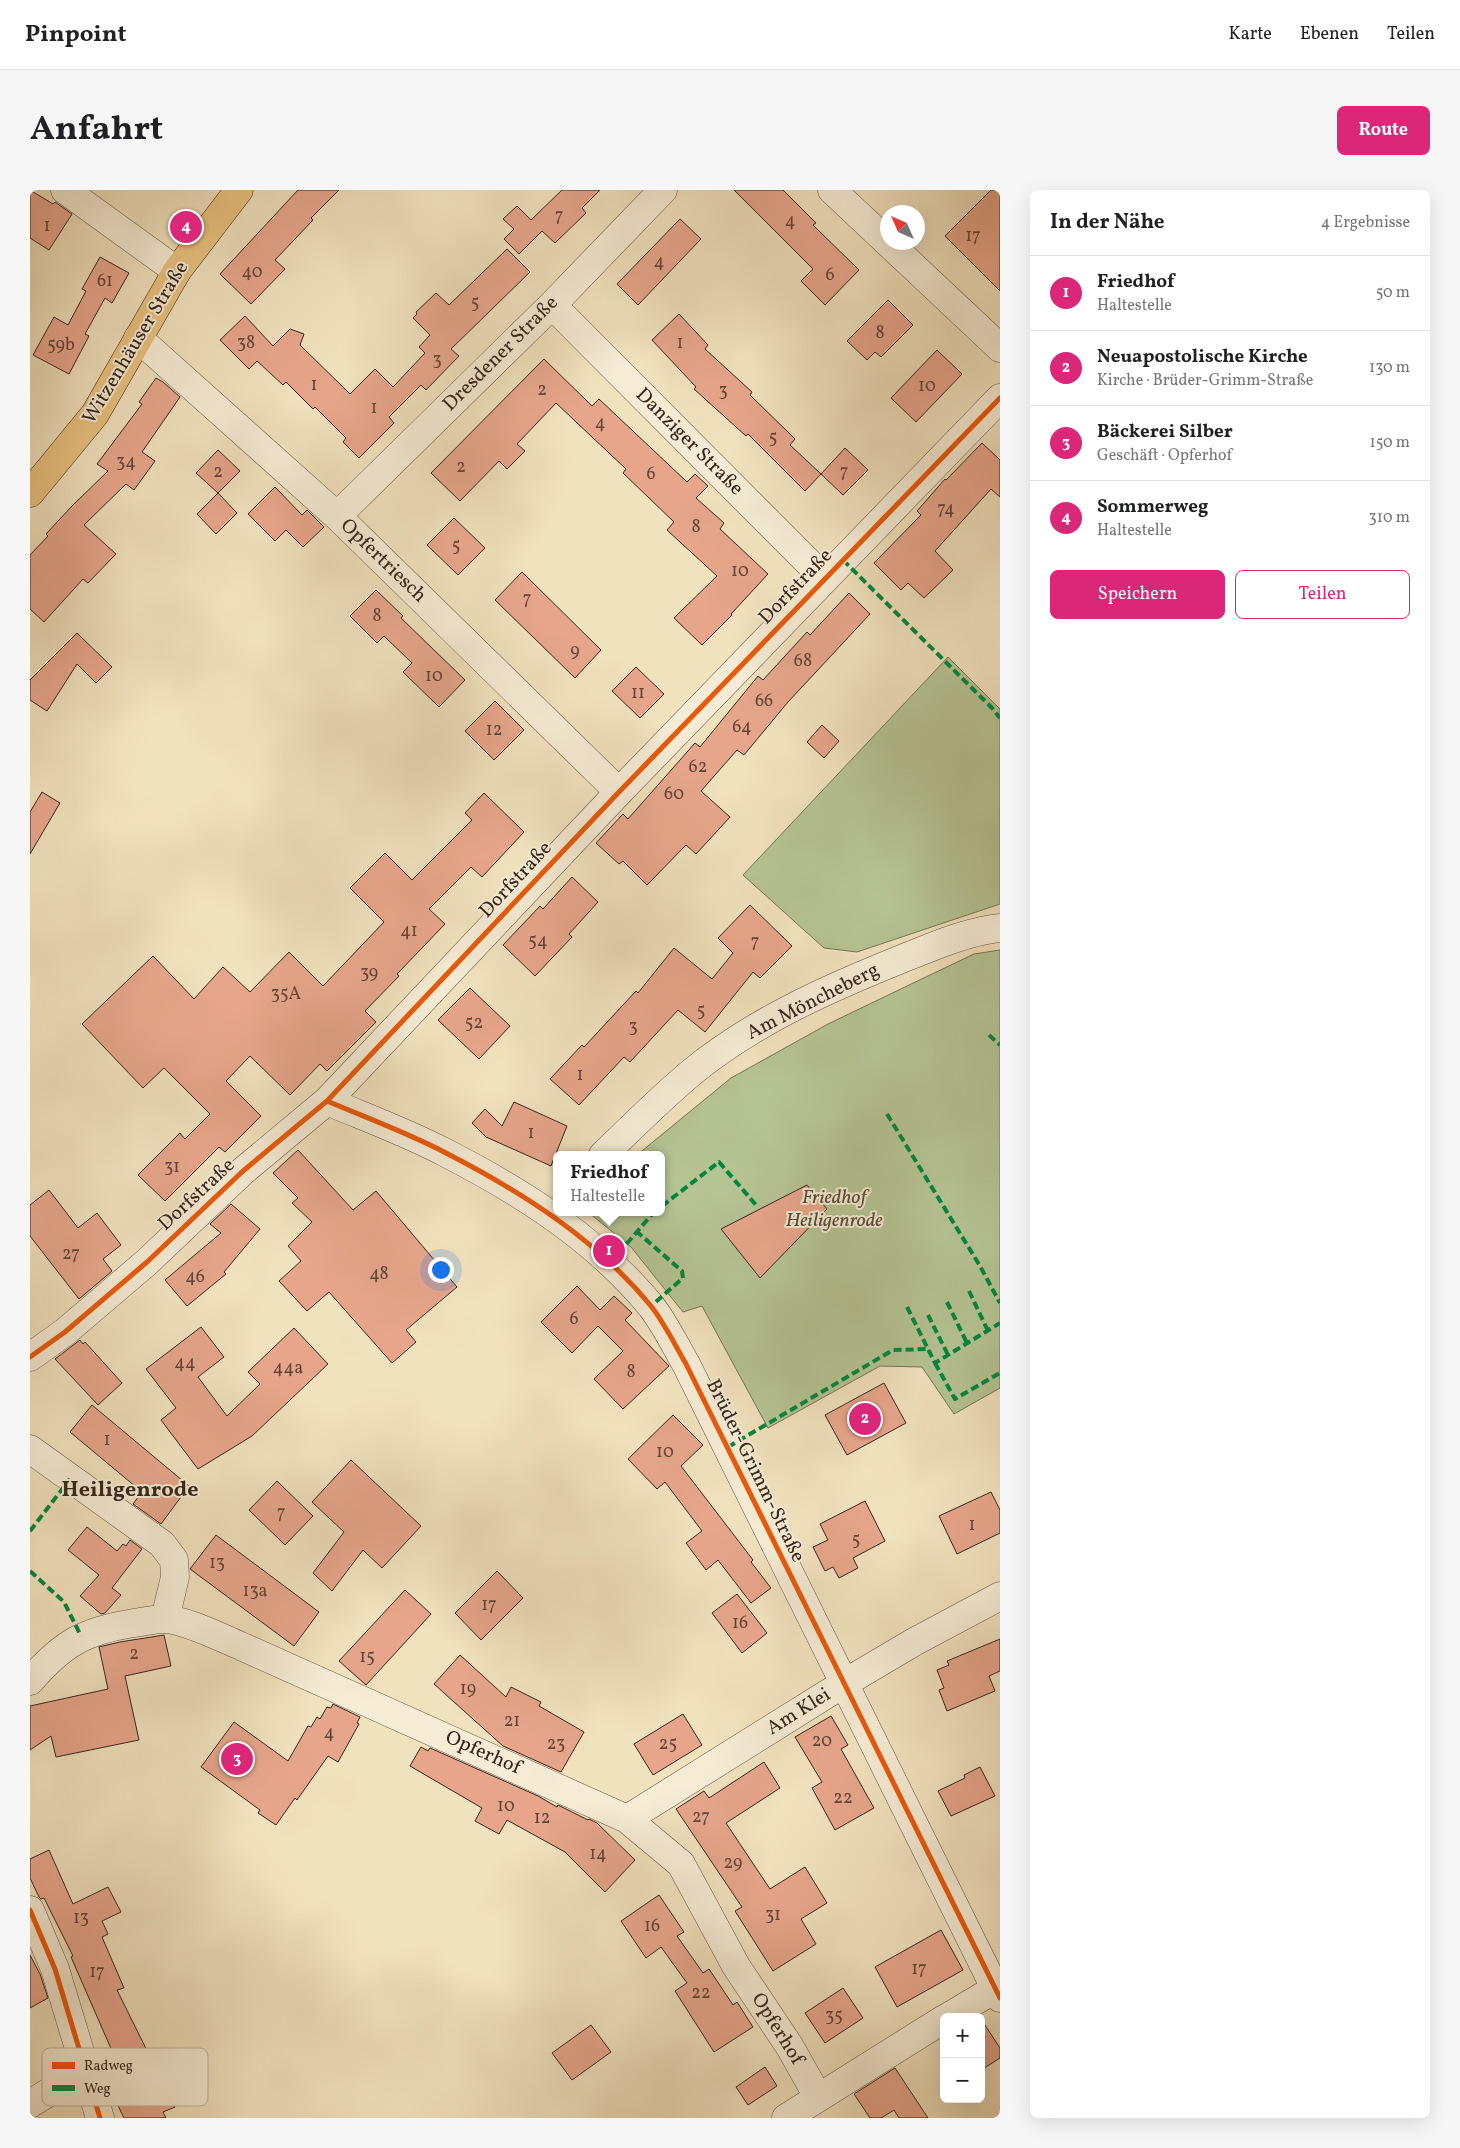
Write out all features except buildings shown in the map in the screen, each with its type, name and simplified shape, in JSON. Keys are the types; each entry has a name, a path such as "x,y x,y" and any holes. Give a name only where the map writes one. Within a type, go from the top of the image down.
{"main road":[{"name":"Witzenhäuser Straße","path":"30,493 95,414 177,271 239,190"}],"street":[{"path":"65,190 177,271"},
{"name":"Dresdener Straße","path":"337,516 552,305 663,190"},
{"path":"832,190 1000,348"},
{"name":"Danziger Straße","path":"552,305 825,579"},
{"name":"Opfertriesch","path":"138,338 337,516 619,792"},
{"name":"Dorfstraße","path":"30,1357 65,1332 147,1262 243,1172 327,1101 619,792 1000,398"},
{"name":"Am Möncheberg","path":"607,1151 694,1071 742,1037 789,1010 867,973 923,950 978,930 1000,928"},
{"name":"Brüder-Grimm-Straße","path":"327,1101 445,1152 552,1207"},
{"name":"Brüder-Grimm-Straße","path":"562,1216 611,1262 662,1322 686,1364 843,1684 998,1992"},
{"path":"30,1450 162,1544 174,1560 175,1577 165,1619"},
{"name":"Am Klei","path":"628,1819 843,1684 914,1642 1000,1596"},
{"name":"Opferhof","path":"30,1682 61,1650 81,1636 102,1629 165,1619 197,1628 243,1647 628,1819 681,1864 736,1966 790,2047 818,2097"},
{"path":"30,1910 55,1969 79,2048"},
{"path":"956,2013 998,1992"},
{"path":"786,2118 940,2021"},
{"path":"30,2104 42,2096"}],"green space":[{"path":"948,657 1000,709 1000,904 857,952 824,948 743,875"},
{"name":"Friedhof Heiligenrode","path":"1000,950 1000,1388 954,1414 922,1367 880,1366 768,1428 702,1306 683,1312 631,1247 593,1216 665,1216 665,1151 642,1151 731,1078 828,1024 974,954"}],"marked path":[{"path":"843,560 1000,718"},
{"path":"989,1035 1000,1045"},
{"path":"887,1114 980,1266 1000,1303"},
{"path":"665,1204 719,1162 756,1205"},
{"path":"611,1262 651,1216"},
{"path":"636,1231 682,1271 683,1278 651,1306"},
{"path":"969,1291 988,1331"},
{"path":"947,1302 967,1343"},
{"path":"907,1307 935,1363 1000,1323"},
{"path":"928,1315 948,1355"},
{"path":"728,1447 893,1350 929,1349"},
{"path":"935,1363 955,1399 1000,1373"},
{"path":"30,1531 70,1479"},
{"path":"30,1571 64,1602 81,1636"}],"cycle path":[{"path":"30,1357 65,1332 147,1262 243,1171 327,1101 619,792 1000,398"},
{"path":"327,1101 432,1146 530,1201 582,1238 630,1282 651,1306 686,1364 1000,1998"},
{"path":"30,1910 55,1969 79,2048"},
{"path":"96,2106 100,2118"}],"place":[{"name":"Sommerweg","path":"186,227"},
{"name":"Friedhof","path":"609,1251"},
{"name":"Neuapostolische Kirche","path":"865,1419"},
{"name":"Bäckerei Silber","path":"237,1759"}],"district":[{"name":"Heiligenrode","path":"130,1490"}]}
